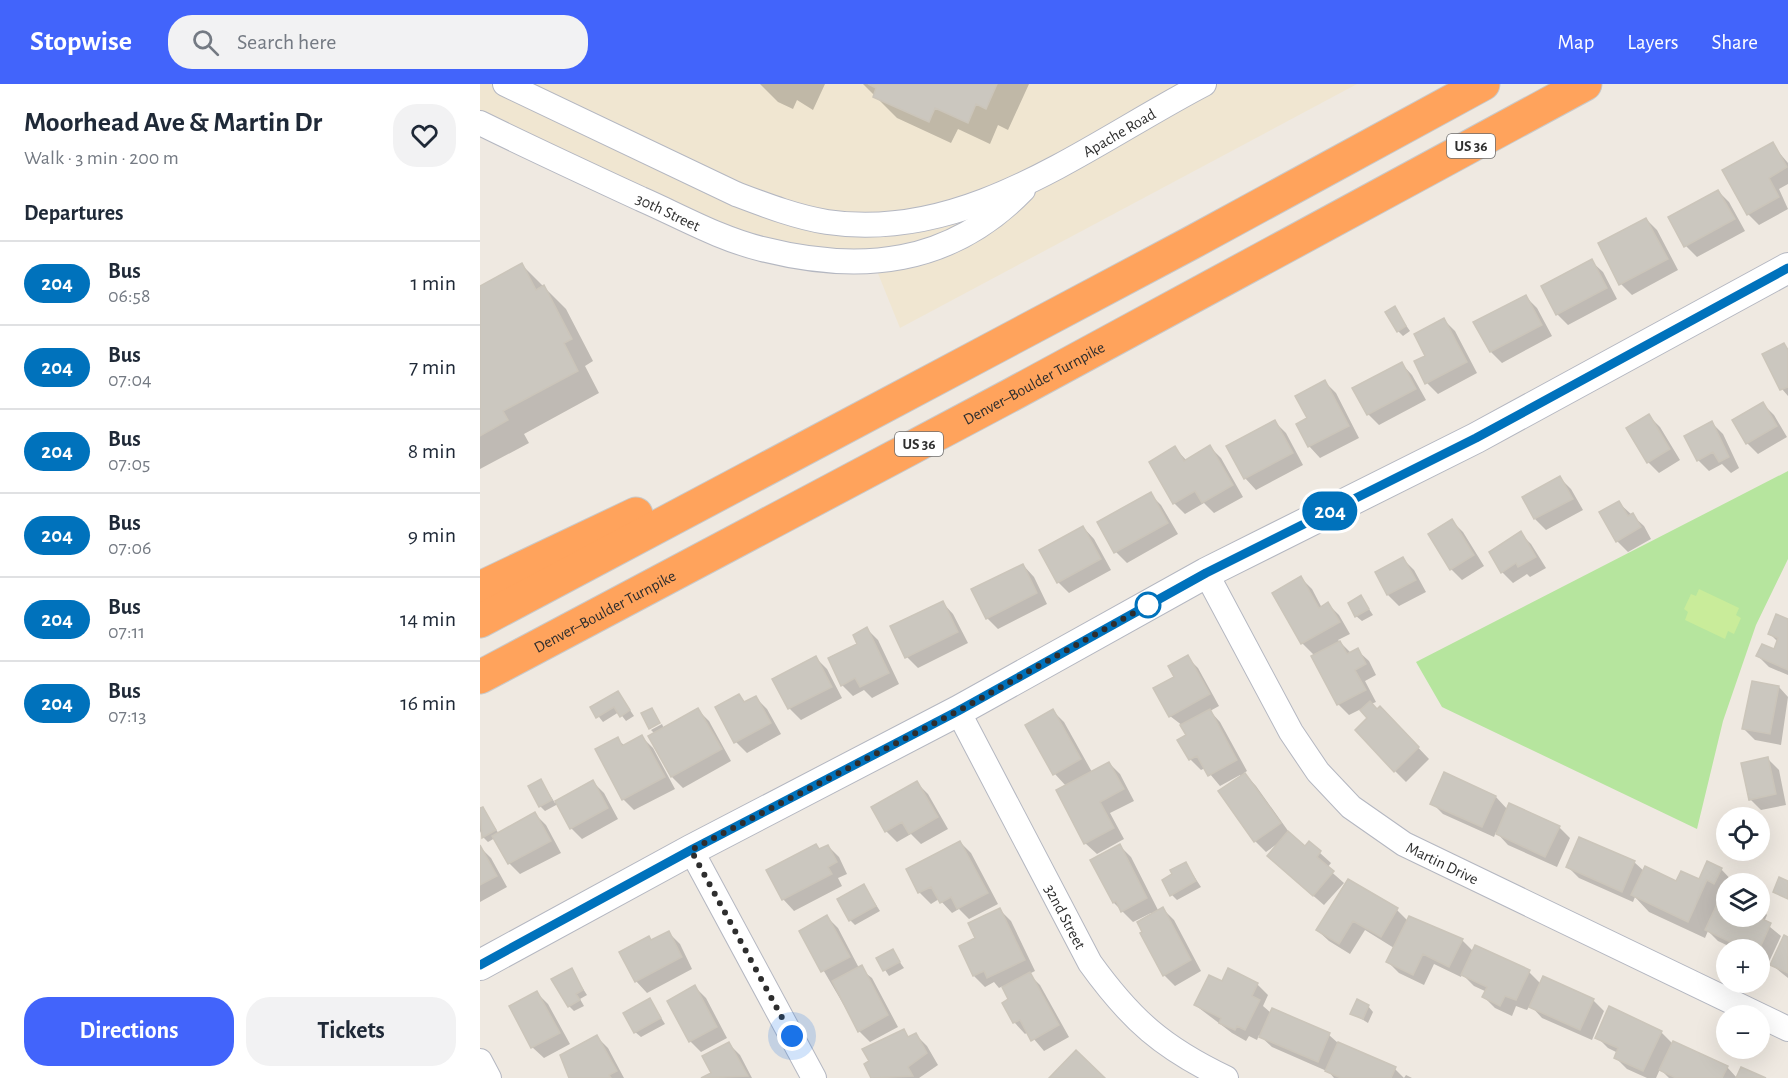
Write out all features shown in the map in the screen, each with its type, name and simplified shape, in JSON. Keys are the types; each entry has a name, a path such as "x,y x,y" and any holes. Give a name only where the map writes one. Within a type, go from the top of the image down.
{"highway":[{"path":"480,621 1013,338 1483,84"},
{"name":"Denver–Boulder Turnpike","path":"480,677 1011,395 1585,84"},
{"path":"480,588 1013,338"}],"street":[{"name":"Apache Road","path":"505,84 745,197 826,222 863,224 893,224 926,219 972,206 1033,180 1204,84"},
{"name":"30th Street","path":"480,123 590,176 742,243 804,257 868,261"},
{"name":"Apache Road","path":"868,261 908,257 952,242 979,229 1000,213 1033,180"},
{"path":"480,965 691,850 958,711 1206,573 1476,438 1788,268"},
{"name":"Martin Drive","path":"1206,573 1291,732 1318,772 1351,807 1404,844 1788,1029"},
{"name":"32nd Street","path":"958,711 1090,963 1118,1001 1151,1034 1189,1060 1226,1078"},
{"path":"691,850 814,1078"},
{"path":"480,1061 489,1078"}],"shaded area":[{"path":"480,84 1357,84 900,328 877,271 746,250 480,132"}],"green space":[{"path":"1788,471 1788,559 1756,625 1723,721 1697,829 1442,707 1416,662"},
{"path":"1699,589 1739,608 1736,615 1741,618 1734,634 1728,631 1725,639 1685,620 1688,612 1684,609 1691,594 1696,596"}],"building":[{"path":"868,84 997,84 986,109 976,104 968,123 935,108 929,122 873,97 876,88"},
{"path":"1773,142 1787,167 1769,178 1779,197 1747,215 1722,170"},
{"path":"1718,190 1735,219 1684,247 1668,217"},
{"path":"1646,218 1668,259 1619,285 1598,243"},
{"path":"1592,259 1607,288 1556,315 1541,286"},
{"path":"522,263 536,290 544,285 572,339 564,343 578,371 503,411 508,420 480,436 480,286"},
{"path":"1526,295 1542,325 1490,352 1473,322"},
{"path":"1395,306 1406,326 1397,332 1385,312"},
{"path":"1444,318 1467,362 1425,384 1414,361 1425,356 1414,334"},
{"path":"1784,343 1788,350 1788,387 1780,390 1762,354"},
{"path":"1402,362 1416,389 1367,415 1352,388"},
{"path":"1325,380 1349,426 1308,447 1296,424 1307,418 1295,396"},
{"path":"1763,402 1777,426 1746,444 1732,420"},
{"path":"1649,414 1670,449 1647,463 1626,428"},
{"path":"1275,420 1293,453 1244,479 1226,446"},
{"path":"1712,421 1729,457 1719,462 1713,452 1697,461 1684,436"},
{"path":"1210,445 1233,485 1202,503 1195,491 1173,504 1149,462 1175,446 1184,461"},
{"path":"1560,476 1573,499 1534,519 1522,497"},
{"path":"1151,492 1168,523 1114,553 1097,522"},
{"path":"1619,501 1628,516 1633,513 1641,527 1616,542 1599,512"},
{"path":"1452,519 1474,555 1450,570 1428,534"},
{"path":"1083,526 1101,559 1057,583 1039,550"},
{"path":"1521,531 1536,557 1518,567 1516,563 1501,573 1489,552"},
{"path":"1403,557 1416,580 1387,595 1375,572"},
{"path":"1023,564 1037,593 986,619 971,589"},
{"path":"1301,576 1319,608 1328,602 1340,622 1301,644 1272,593"},
{"path":"1361,595 1369,609 1355,617 1348,603"},
{"path":"943,601 958,632 905,658 890,626"},
{"path":"1776,614 1788,619 1788,670 1756,656 1762,644 1774,649 1778,638 1768,634"},
{"path":"867,627 889,673 860,687 855,678 841,686 828,658 857,644 853,635"},
{"path":"1340,641 1347,654 1358,648 1366,664 1355,670 1366,690 1337,705 1311,656"},
{"path":"1188,655 1210,694 1169,717 1153,688 1174,677 1168,666"},
{"path":"816,656 832,687 788,709 772,679"},
{"path":"1752,681 1779,686 1770,734 1742,729"},
{"path":"618,691 630,710 620,717 614,707 596,718 590,707"},
{"path":"739,694 744,702 756,696 771,723 734,743 715,707"},
{"path":"1370,701 1377,709 1380,706 1419,747 1394,772 1355,730 1367,718 1360,710"},
{"path":"652,708 660,723 649,729 641,713"},
{"path":"698,708 722,749 671,777 648,736"},
{"path":"1053,709 1081,759 1053,775 1025,725"},
{"path":"1210,709 1237,760 1208,776 1197,756 1189,760 1177,740 1186,735 1180,725"},
{"path":"642,735 665,777 622,800 595,749 618,737 622,746"},
{"path":"1768,757 1776,794 1749,800 1741,763"},
{"path":"1109,762 1124,789 1100,802 1114,828 1084,844 1056,790"},
{"path":"1444,772 1496,796 1482,827 1430,804"},
{"path":"1245,773 1281,823 1254,842 1218,791"},
{"path":"541,779 552,800 539,807 528,786"},
{"path":"593,780 608,808 570,829 555,801"},
{"path":"917,781 938,817 909,834 902,822 885,832 871,807"},
{"path":"1509,803 1560,826 1545,857 1496,834"},
{"path":"483,807 496,830 482,838 480,808"},
{"path":"535,812 551,841 508,864 492,836"},
{"path":"1288,831 1305,846 1309,841 1321,851 1317,857 1334,871 1313,896 1267,856"},
{"path":"1579,837 1635,861 1622,892 1566,867"},
{"path":"960,841 988,893 957,909 951,897 940,903 931,887 918,893 906,869"},
{"path":"816,844 819,849 828,845 837,862 828,867 832,874 782,900 766,870"},
{"path":"1120,844 1147,898 1121,912 1116,901 1113,903 1090,860"},
{"path":"480,845 497,876 480,885"},
{"path":"1707,861 1722,868 1720,873 1716,873 1714,884 1707,880 1688,922 1631,895 1645,866 1676,881 1681,871 1699,879"},
{"path":"1186,862 1196,881 1170,896 1162,880 1172,874 1170,870"},
{"path":"1779,877 1788,881 1788,899 1773,892"},
{"path":"1348,879 1398,908 1381,937 1353,921 1339,944 1316,930"},
{"path":"864,884 876,906 849,921 837,899"},
{"path":"1716,906 1716,927 1769,927 1764,939 1724,939 1705,930"},
{"path":"1163,907 1191,960 1163,976 1140,933 1142,932 1137,922"},
{"path":"1000,908 1025,960 987,978 984,971 973,976 959,946 975,938 968,923"},
{"path":"827,915 850,957 821,972 799,931"},
{"path":"1409,916 1463,939 1449,967 1423,954 1413,975 1386,962"},
{"path":"669,931 682,957 635,982 619,952 649,936 651,940"},
{"path":"1784,935 1788,937 1788,973 1770,965"},
{"path":"1475,945 1530,970 1516,1000 1505,996 1500,1006 1482,997 1487,987 1461,975"},
{"path":"893,949 900,962 883,971 876,958"},
{"path":"862,965 888,1015 858,1032 832,981"},
{"path":"572,968 583,990 576,994 580,1000 568,1007 551,979"},
{"path":"1228,968 1258,983 1252,996 1260,1000 1245,1030 1237,1026 1235,1030 1219,1023 1221,1018 1194,1005 1209,975 1222,981"},
{"path":"1030,972 1059,1025 1031,1041 1020,1020 1013,1023 1002,1003 1008,999 1002,987"},
{"path":"1543,976 1594,999 1580,1030 1529,1007"},
{"path":"695,985 717,1027 689,1042 667,1001"},
{"path":"537,991 560,1033 531,1048 509,1006"},
{"path":"650,998 661,1018 634,1033 623,1013"},
{"path":"1357,999 1369,1005 1363,1019 1350,1014"},
{"path":"1609,1006 1662,1031 1643,1071 1614,1058 1618,1048 1595,1038"},
{"path":"1272,1008 1330,1033 1318,1062 1259,1037"},
{"path":"904,1029 908,1037 916,1033 927,1053 908,1067 913,1076 871,1078 864,1064 869,1061 862,1049"},
{"path":"597,1035 617,1071 609,1075 611,1078 569,1078 560,1055"},
{"path":"1673,1041 1728,1066 1722,1078 1676,1078 1659,1070"},
{"path":"729,1042 748,1076 701,1078 711,1073 702,1056"},
{"path":"1338,1042 1396,1067 1391,1078 1341,1078 1325,1071"},
{"path":"1076,1050 1105,1078 1049,1078"},
{"path":"1741,1067 1766,1078 1736,1078"}],"bus line":[{"name":"204","path":"480,965 691,850 958,711 1206,573 1476,438 1788,268"}],"route":[{"path":"792,1036 691,850 958,711 1148,605"}]}
